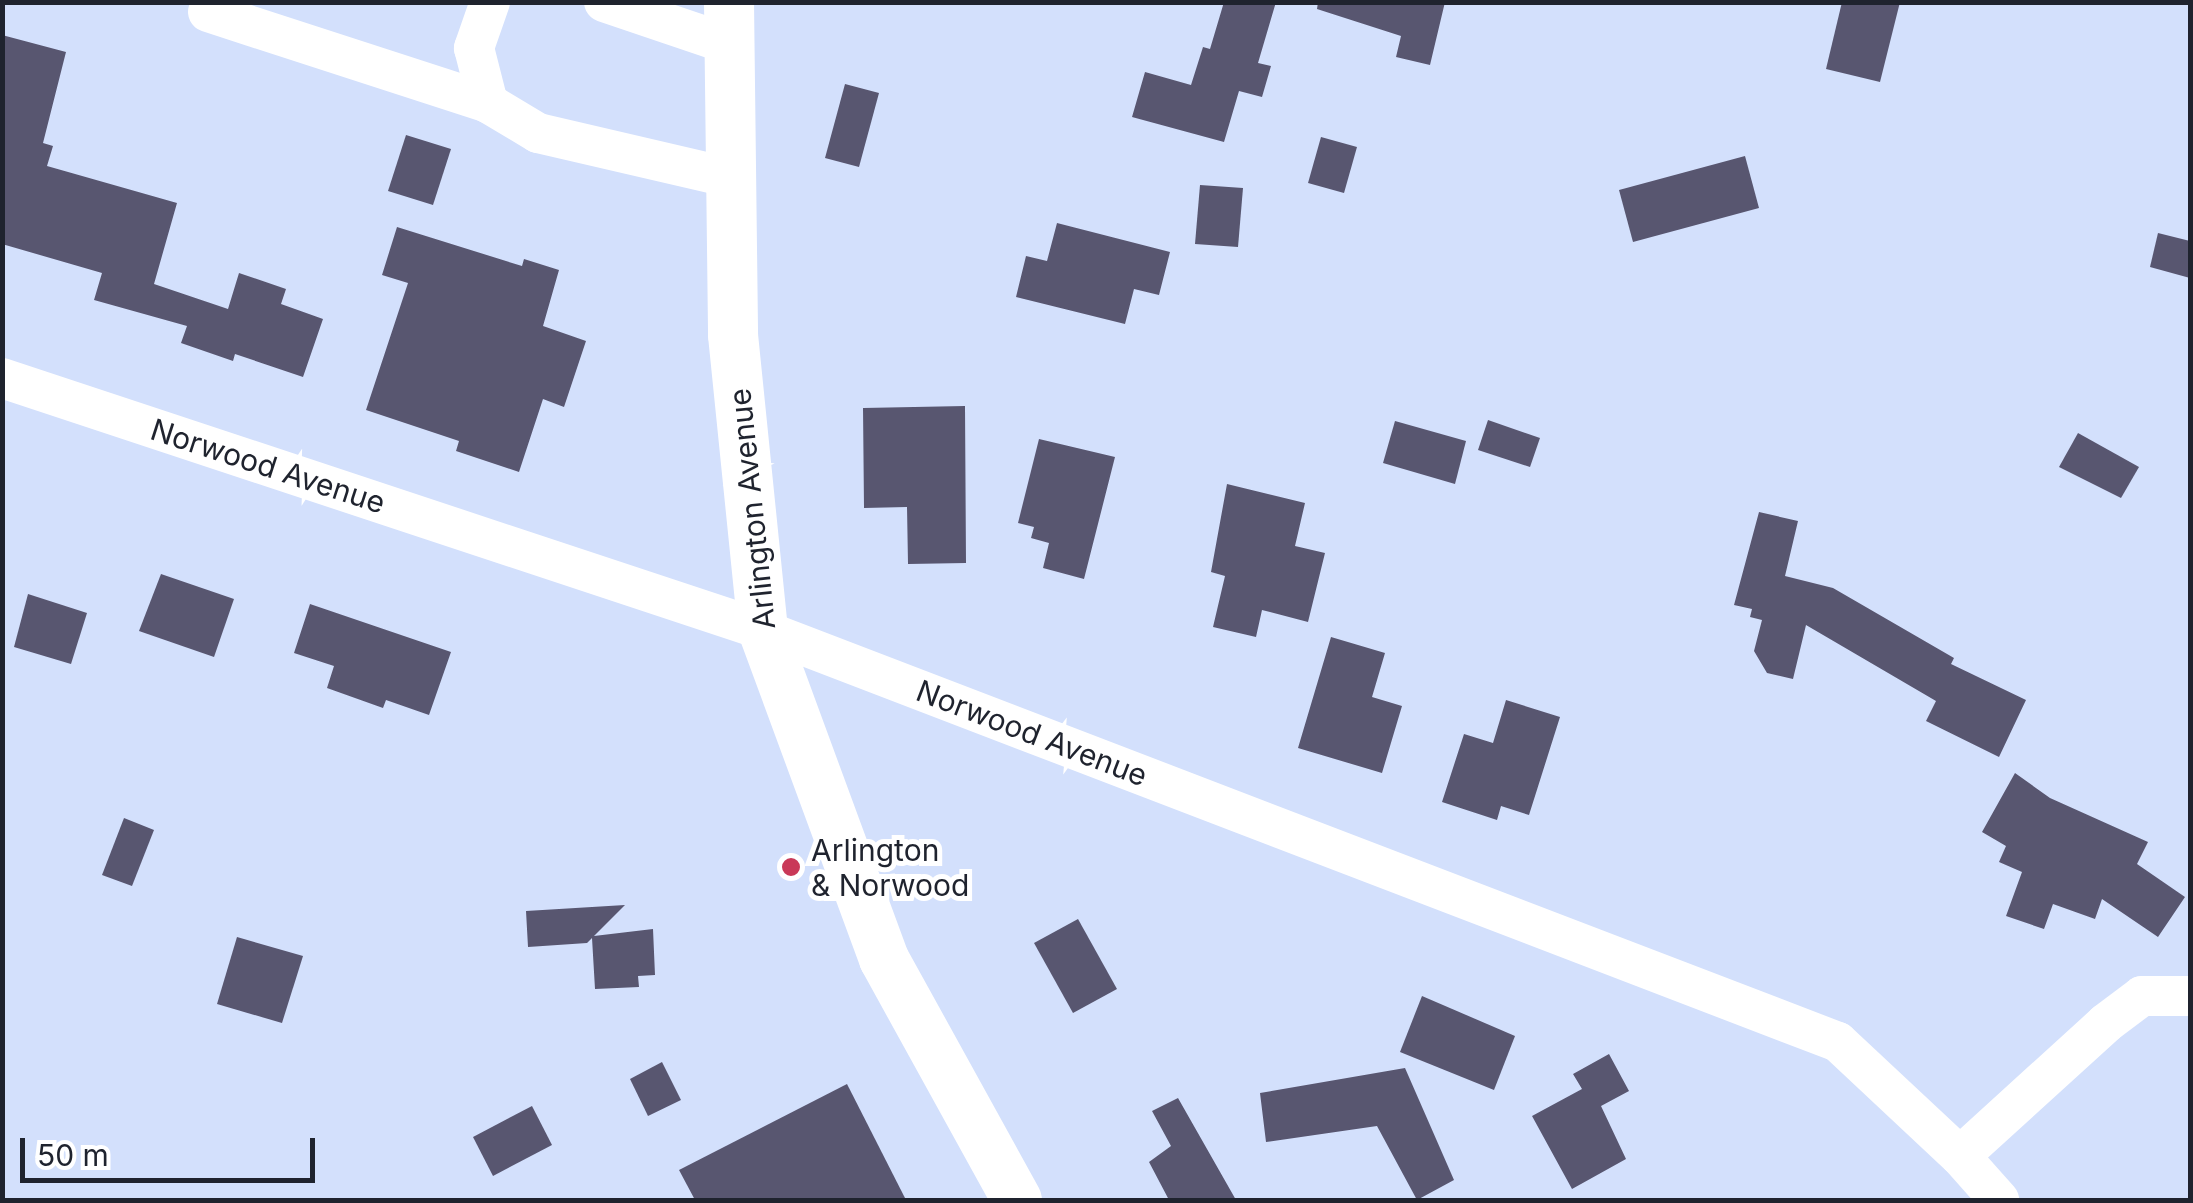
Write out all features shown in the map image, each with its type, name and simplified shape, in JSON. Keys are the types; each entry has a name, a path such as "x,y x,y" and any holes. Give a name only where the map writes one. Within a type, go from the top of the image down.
{"main road":[{"name":"Arlington Avenue","path":"728,23 734,335 762,630 884,959 1012,1199"}],"street":[{"path":"488,103 474,48 490,2"},
{"path":"604,2 728,23"},
{"path":"208,12 488,103 538,133 730,178"},
{"name":"Norwood Avenue","path":"2,378 762,630 1838,1042 1960,1156 1999,1200"},
{"path":"1960,1156 2106,1023 2142,996 2188,996"}],"building":[{"path":"1224,2 1276,2 1258,63 1271,66 1262,97 1239,91 1224,142 1132,117 1145,72 1191,85 1203,47 1210,49"},
{"path":"1318,2 1445,2 1430,65 1396,57 1401,36 1317,9"},
{"path":"1842,2 1900,2 1880,82 1826,69"},
{"path":"2,35 66,52 43,143 53,146 47,166 177,203 154,284 228,309 239,273 286,289 281,304 323,319 303,377 235,354 233,361 181,343 187,326 94,300 102,273 2,244"},
{"path":"845,84 879,93 859,167 825,158"},
{"path":"406,135 451,149 433,205 388,191"},
{"path":"1321,137 1357,147 1344,193 1308,183"},
{"path":"1745,156 1759,208 1633,242 1619,190"},
{"path":"1200,185 1243,188 1238,247 1195,244"},
{"path":"1057,223 1170,252 1159,295 1134,289 1125,324 1016,297 1026,256 1047,261"},
{"path":"397,227 522,266 524,259 559,270 543,326 586,341 564,407 543,399 519,472 456,451 459,441 366,410 408,283 382,275"},
{"path":"2158,233 2190,241 2190,278 2150,267"},
{"path":"965,406 966,563 908,564 907,507 864,508 863,408"},
{"path":"1488,420 1540,438 1530,467 1478,450"},
{"path":"1395,421 1466,441 1455,484 1383,463"},
{"path":"2078,433 2139,467 2121,498 2059,467"},
{"path":"1039,439 1115,457 1084,579 1043,568 1049,543 1031,538 1034,527 1018,523"},
{"path":"1227,484 1305,503 1295,546 1325,553 1308,622 1262,610 1256,637 1213,627 1225,576 1211,572"},
{"path":"1759,512 1798,521 1785,576 1833,588 1954,658 1951,664 2026,700 1999,757 1926,721 1936,701 1806,625 1793,679 1767,673 1754,651 1762,620 1750,617 1752,609 1734,605"},
{"path":"161,574 234,599 214,657 139,631"},
{"path":"28,594 87,613 71,664 14,647"},
{"path":"310,604 451,652 429,715 386,700 383,708 327,688 334,666 294,653"},
{"path":"1331,637 1385,653 1372,697 1402,706 1382,773 1298,748"},
{"path":"1506,700 1560,717 1529,815 1501,806 1497,820 1442,802 1464,734 1493,743"},
{"path":"2015,773 2050,798 2148,842 2137,864 2185,897 2158,937 2102,899 2095,919 2053,904 2044,929 2006,916 2022,872 1999,862 2006,846 1982,832"},
{"path":"124,818 154,830 132,886 102,875"},
{"path":"625,905 594,936 653,929 655,975 638,976 639,987 595,989 592,938 587,943 528,947 526,911"},
{"path":"1078,919 1117,989 1073,1013 1034,943"},
{"path":"237,937 303,956 282,1023 217,1004"},
{"path":"1422,996 1515,1036 1494,1090 1400,1052"},
{"path":"1609,1054 1629,1091 1601,1106 1626,1159 1572,1189 1532,1116 1582,1089 1573,1074"},
{"path":"662,1062 681,1100 648,1116 630,1079"},
{"path":"1405,1068 1454,1180 1417,1200 1377,1126 1266,1142 1260,1093"},
{"path":"847,1084 906,1200 695,1200 679,1170"},
{"path":"1178,1098 1236,1200 1169,1200 1149,1162 1171,1146 1152,1111"},
{"path":"532,1106 552,1145 493,1176 473,1137"}],"place":[{"name":"Arlington & Norwood","path":"791,867"}]}
